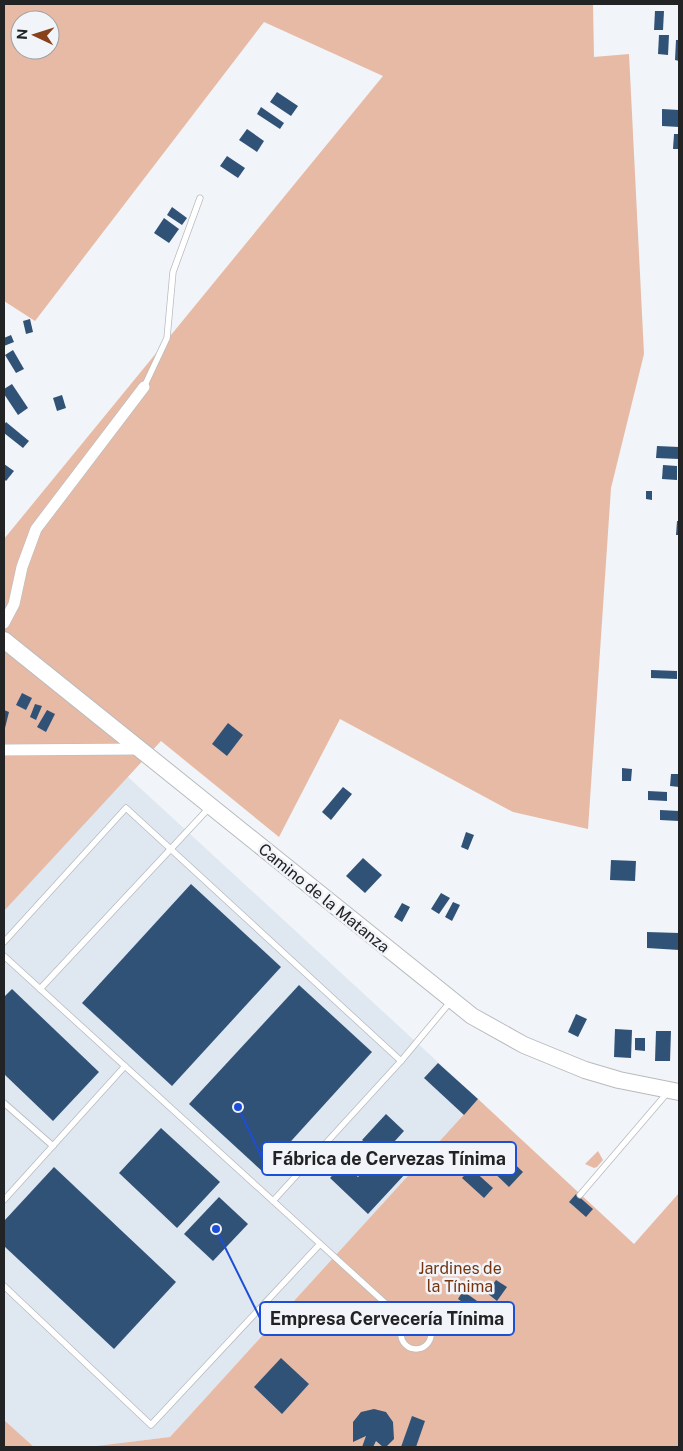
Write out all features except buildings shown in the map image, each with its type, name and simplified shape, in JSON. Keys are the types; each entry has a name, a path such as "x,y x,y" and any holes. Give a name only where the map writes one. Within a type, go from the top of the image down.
{"street":[{"path":"4,623 14,604 22,567 36,529 144,386"},
{"name":"Camino de la Matanza","path":"4,640 472,1016 524,1045 585,1070 674,1091"},
{"path":"4,750 139,749"}],"lane":[{"path":"144,386 167,338 173,272 200,198"},
{"path":"40,989 211,806"},
{"path":"4,942 126,808 401,1061"},
{"path":"4,956 406,1322"},
{"path":"273,1201 401,1061 452,1000"},
{"path":"4,1200 125,1066"},
{"path":"580,1195 674,1091"},
{"path":"4,1103 53,1146"},
{"path":"4,1286 150,1425 320,1244"},
{"path":"416,1318 426,1322 431,1330 431,1336 426,1345 412,1349 404,1344 400,1335 406,1322 416,1318"}],"shaded area":[{"path":"127,776 478,1099 170,1437 88,1447 34,1447 4,1420 4,911"}],"green space":[{"path":"4,4 593,4 594,57 629,54 644,354 611,488 588,829 513,812 340,719 279,837 161,741 4,911 4,539 383,76 264,22 35,321 4,301"},
{"name":"Jardines de la Tínima","path":"478,1099 634,1244 679,1193 679,1447 88,1447 170,1437"},
{"path":"598,1151 603,1160 597,1167 594,1168 585,1164"},
{"path":"4,1420 34,1447 4,1447"}],"place":[{"name":"Fábrica de Cervezas Tínima","path":"238,1107"},
{"name":"Empresa Cervecería Tínima","path":"216,1229"}]}
